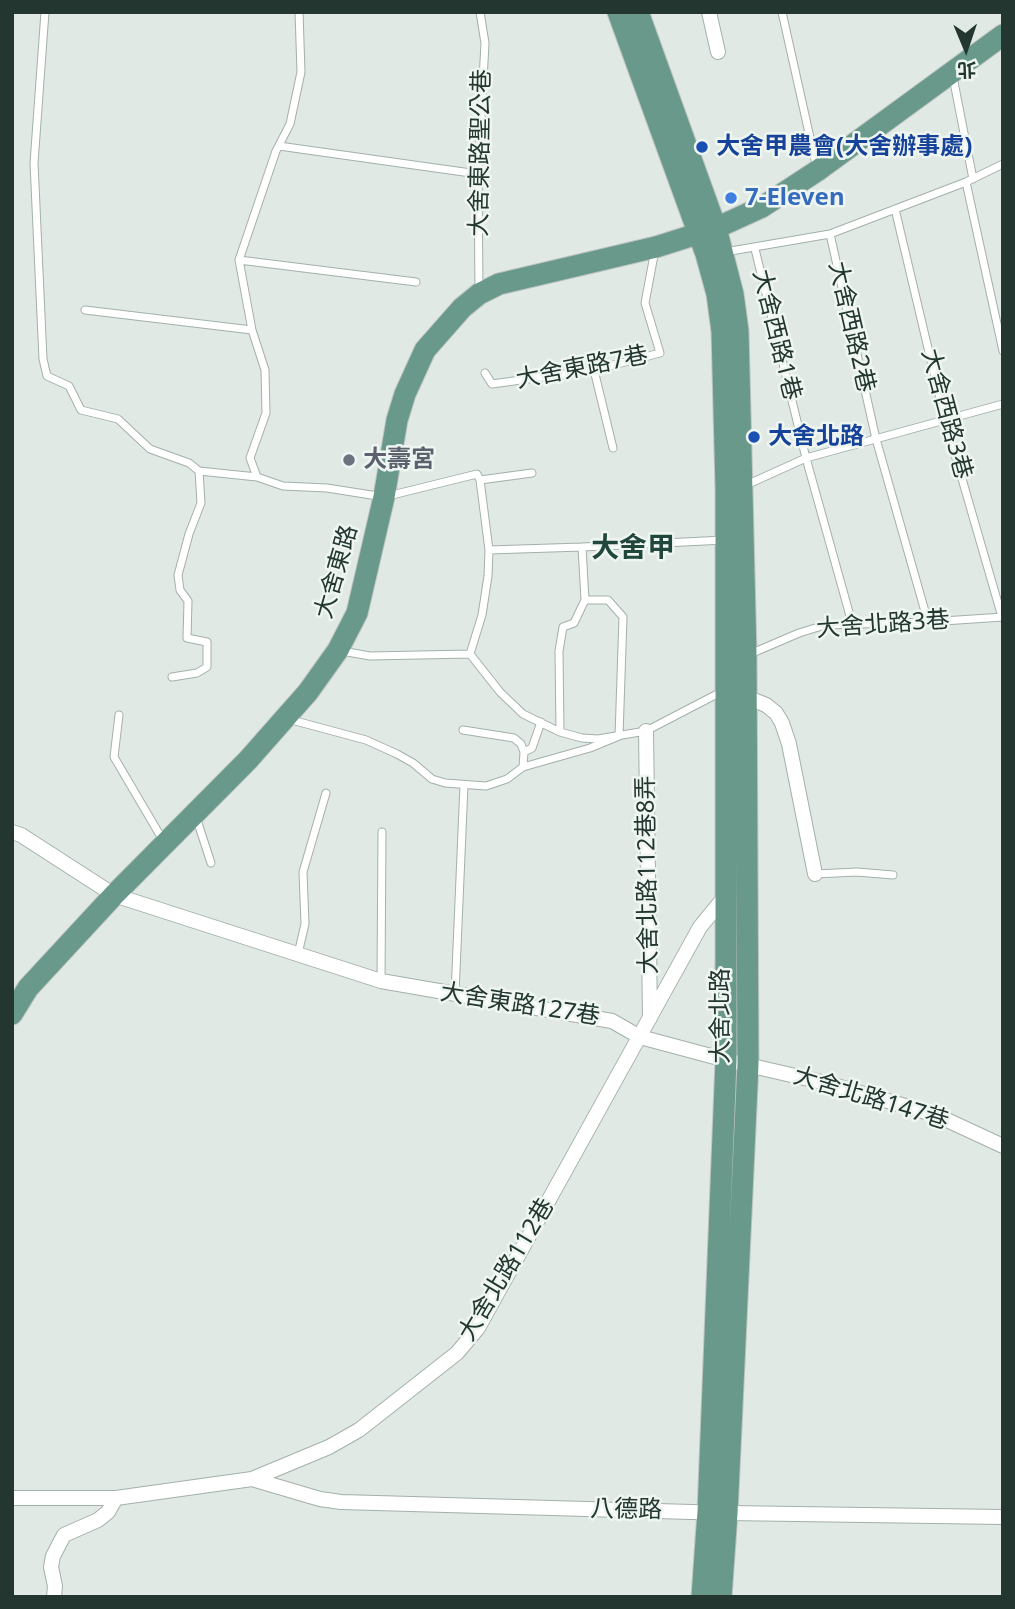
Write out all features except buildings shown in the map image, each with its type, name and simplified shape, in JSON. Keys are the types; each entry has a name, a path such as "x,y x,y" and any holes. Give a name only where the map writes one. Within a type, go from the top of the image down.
{"main road":[{"path":"618,12 708,231"},
{"path":"638,12 708,231"},
{"name":"大舍東路","path":"12,1014 28,988 114,895 248,760 326,670 357,613 384,497 397,420 413,373 425,350 461,308 499,284 656,247 708,231 762,207 817,171 1003,35"},
{"name":"大舍北路","path":"708,231 715,253 734,487 736,656 737,1062 718,1512"},
{"path":"702,1597 718,1512"},
{"path":"718,1512 721,1597"}],"street":[{"path":"709,12 718,52"},
{"path":"736,693 766,705 776,713 782,723 789,744 816,874"},
{"name":"大舍北路112巷8弄","path":"646,731 650,1019"},
{"name":"大舍東路127巷","path":"12,832 21,835 114,895 381,981 612,1021 640,1037 737,1062"},
{"name":"大舍北路112巷","path":"12,1498 116,1498 252,1479 329,1447 359,1430 457,1353 478,1328 700,927 736,895"},
{"name":"大舍北路147巷","path":"737,1062 826,1083 936,1115 1003,1146"},
{"name":"八德路","path":"252,1479 320,1499 341,1502 1003,1517"},
{"path":"54,1597 51,1567 53,1556 64,1535 108,1513 116,1498"}],"lane":[{"path":"46,12 34,163 43,359 47,376 69,386 81,410 118,419 150,449 189,463 200,471 257,477 284,486 327,488 384,497 477,474 489,550 488,576 482,615 470,654"},
{"path":"257,477 250,458 266,413 265,370 252,330 239,260 279,146 290,124 301,72 299,12"},
{"name":"大舍東路聖公巷","path":"480,12 485,43 478,174 480,294"},
{"path":"782,12 817,171"},
{"path":"952,73 969,181 1003,351"},
{"path":"279,146 478,174"},
{"path":"715,253 755,249 830,234 969,181 1003,164"},
{"name":"大舍西路3巷","path":"895,209 945,420 1002,617"},
{"name":"大舍西路2巷","path":"830,234 876,439 928,622"},
{"name":"大舍東路7巷","path":"485,373 492,384 594,370 660,353 645,303 656,247"},
{"name":"大舍西路1巷","path":"755,249 806,458 852,623"},
{"path":"239,260 416,282"},
{"path":"85,310 252,330"},
{"path":"594,370 613,448"},
{"path":"734,487 806,458 1003,404"},
{"path":"172,677 197,673 207,667 207,642 187,638 188,601 180,590 178,575 201,503 200,471"},
{"path":"480,480 532,473"},
{"path":"489,550 735,540"},
{"path":"560,732 559,651 563,627 574,623 585,600 582,547"},
{"path":"585,600 608,600 623,617 618,736"},
{"name":"大舍北路3巷","path":"736,656 825,625 1002,617"},
{"path":"338,650 370,656 470,654"},
{"path":"470,654 500,692 523,714 560,732 582,738 646,731 736,693"},
{"path":"120,715 114,757 165,843"},
{"path":"284,718 366,740 413,762 432,779 464,785 486,786 507,779 523,767 580,752 618,736"},
{"path":"524,752 531,748 541,722"},
{"path":"463,730 514,738 524,752 523,767"},
{"path":"455,995 464,785"},
{"path":"298,954 305,924 303,872 326,793"},
{"path":"195,813 211,863"},
{"path":"381,981 382,832"},
{"path":"816,874 857,872 893,876"}],"place":[{"name":"大舍甲農會(大舍辦事處)","path":"702,147"},
{"name":"7-Eleven","path":"731,198"},
{"name":"大舍北路","path":"754,437"},
{"name":"大壽宮","path":"349,460"}],"district":[{"name":"大舍甲","path":"633,549"}]}
